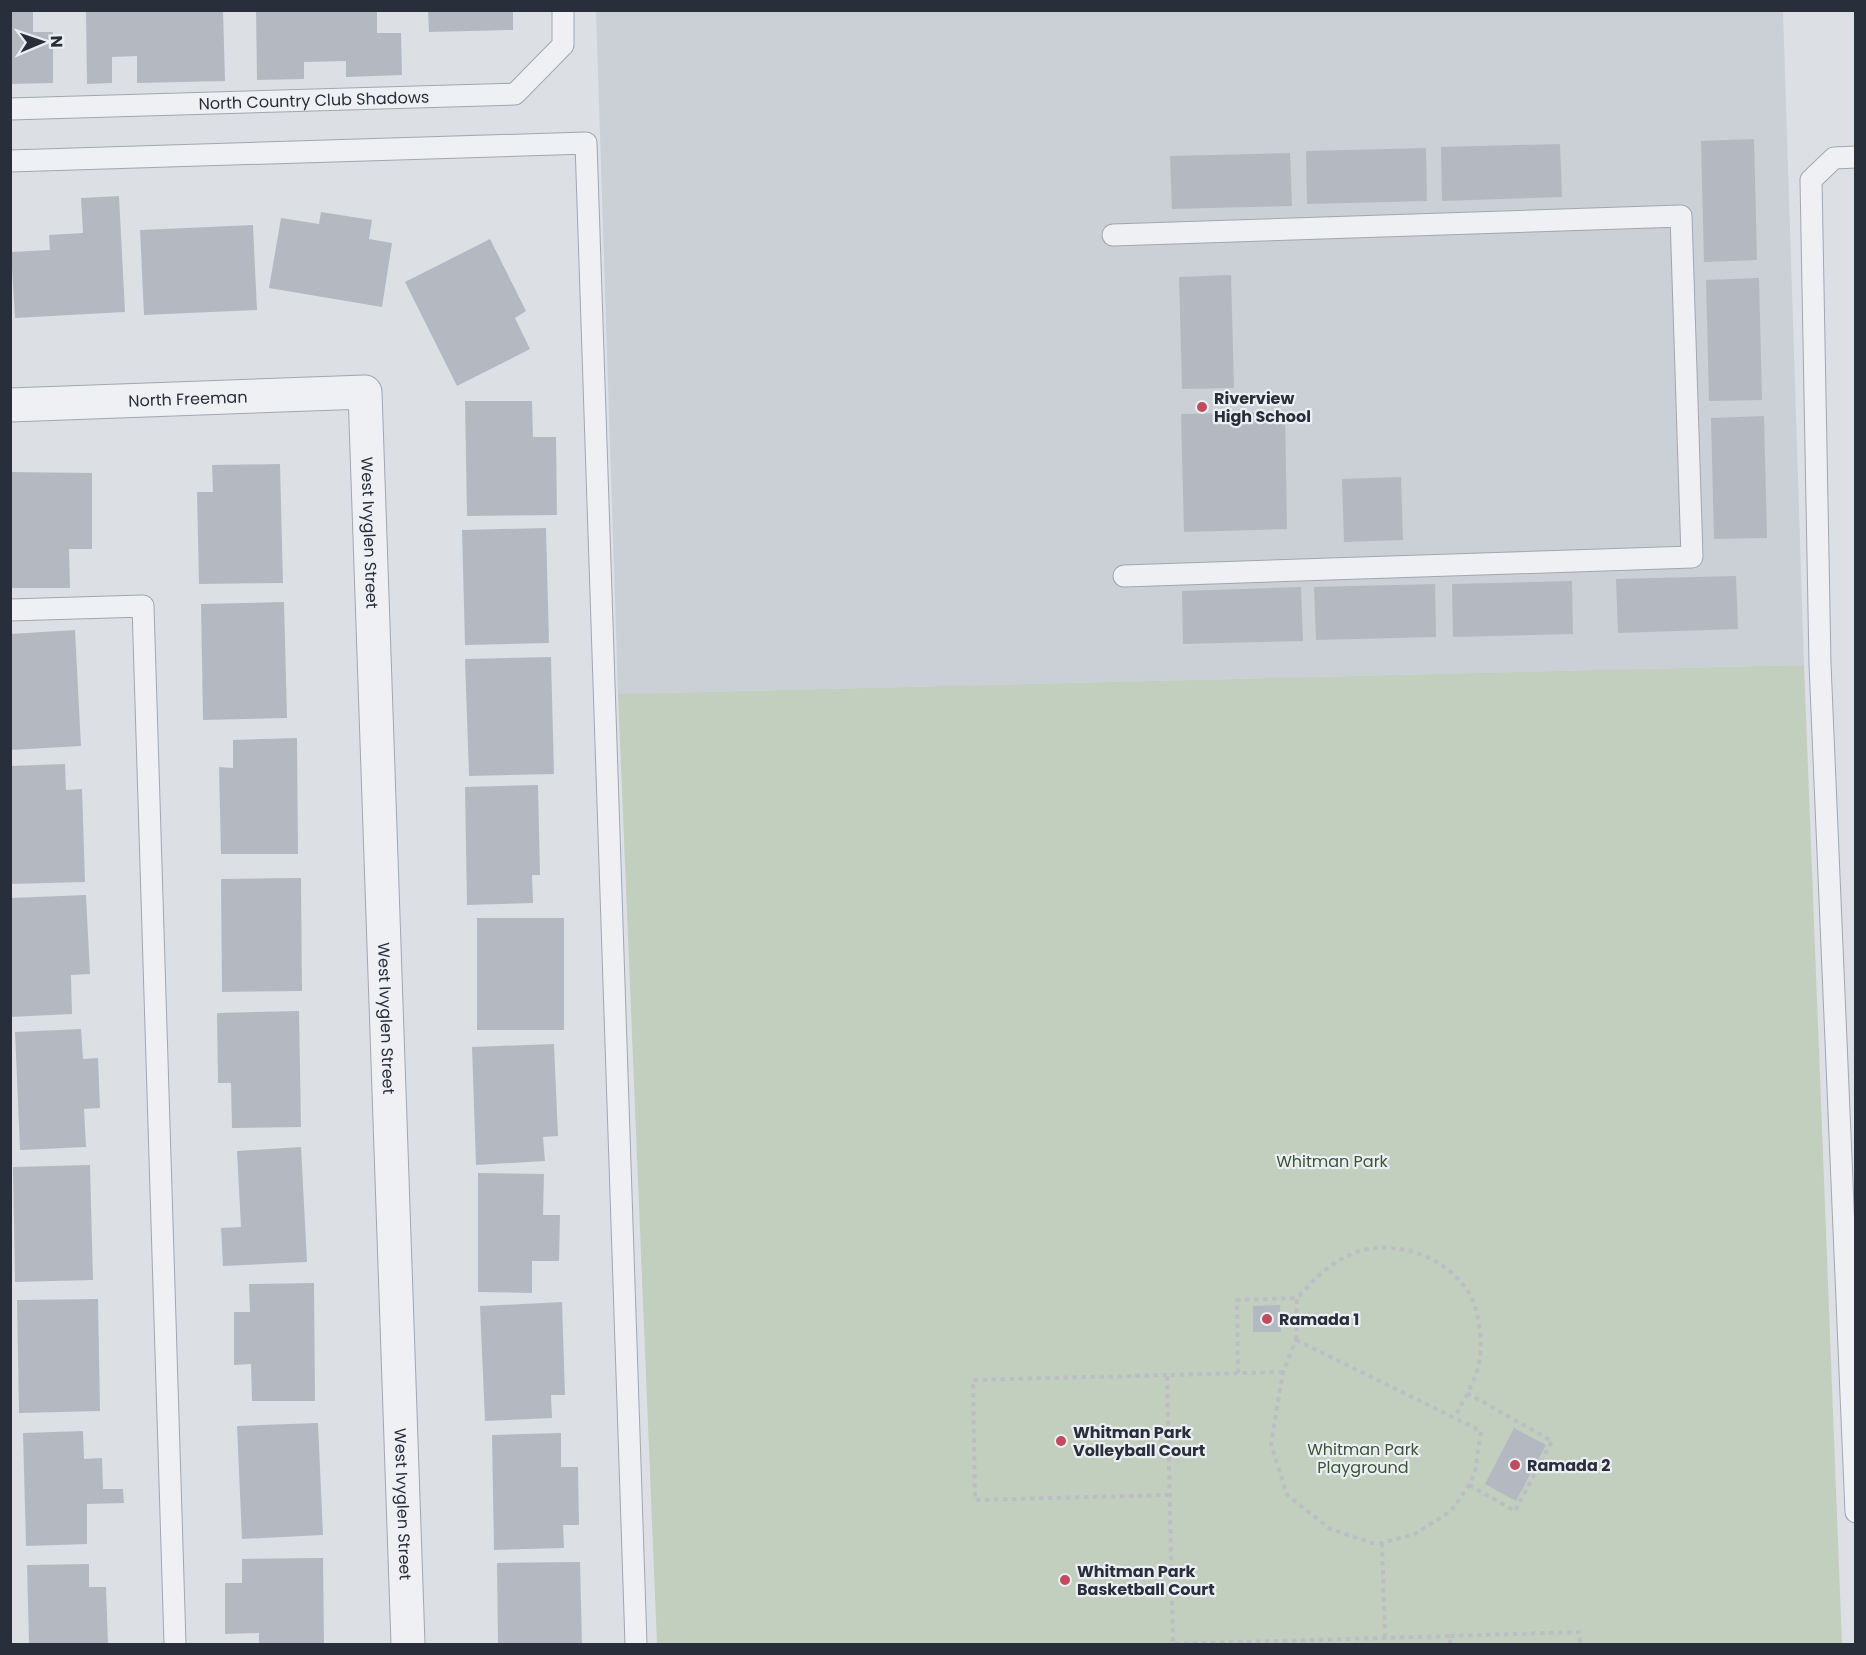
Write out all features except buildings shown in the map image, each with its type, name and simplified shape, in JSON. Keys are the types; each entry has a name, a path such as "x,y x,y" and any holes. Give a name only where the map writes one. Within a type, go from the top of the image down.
{"street":[{"name":"North Freeman","path":"10,405 365,392"},
{"name":"West Ivyglen Street","path":"365,392 408,1644"}],"lane":[{"name":"North Country Club Shadows","path":"10,109 515,94 563,45 563,10"},
{"path":"10,161 586,143 636,1644"},
{"path":"1856,157 1834,158 1811,180 1820,664 1856,1512"},
{"path":"1113,235 1681,216 1692,557 1124,576"},
{"path":"10,610 143,606 175,1644"}],"path":[{"path":"1238,1373 1237,1300 1297,1298 1332,1264 1354,1252 1384,1247 1411,1251 1434,1261 1458,1279 1472,1299 1481,1327 1480,1359 1474,1380 1455,1417"},
{"path":"1296,1340 1481,1431 1475,1472 1451,1511 1415,1534 1382,1543 1372,1543 1329,1529 1287,1494 1271,1444 1284,1372 1296,1340 1297,1298"},
{"path":"1169,1495 975,1500 973,1380 1284,1372"},
{"path":"1167,1375 1173,1644"},
{"path":"1467,1393 1552,1441 1515,1511 1469,1485"},
{"path":"1382,1543 1385,1638"},
{"path":"1167,1644 1579,1632 1580,1644"},
{"path":"1450,1636 1450,1644"}],"shaded area":[{"name":"Riverview High School","path":"596,11 1783,11 1804,665 618,694"}],"green space":[{"name":"Whitman Park","path":"1804,665 1842,1644 657,1644 618,694"}],"place":[{"name":"Riverview High School","path":"1202,407"},
{"name":"Ramada 1","path":"1267,1319"},
{"name":"Whitman Park Volleyball Court","path":"1061,1441"},
{"name":"Ramada 2","path":"1515,1465"},
{"name":"Whitman Park Basketball Court","path":"1065,1580"}],"park label":[{"name":"Whitman Park Playground","path":"1363,1458"}]}
